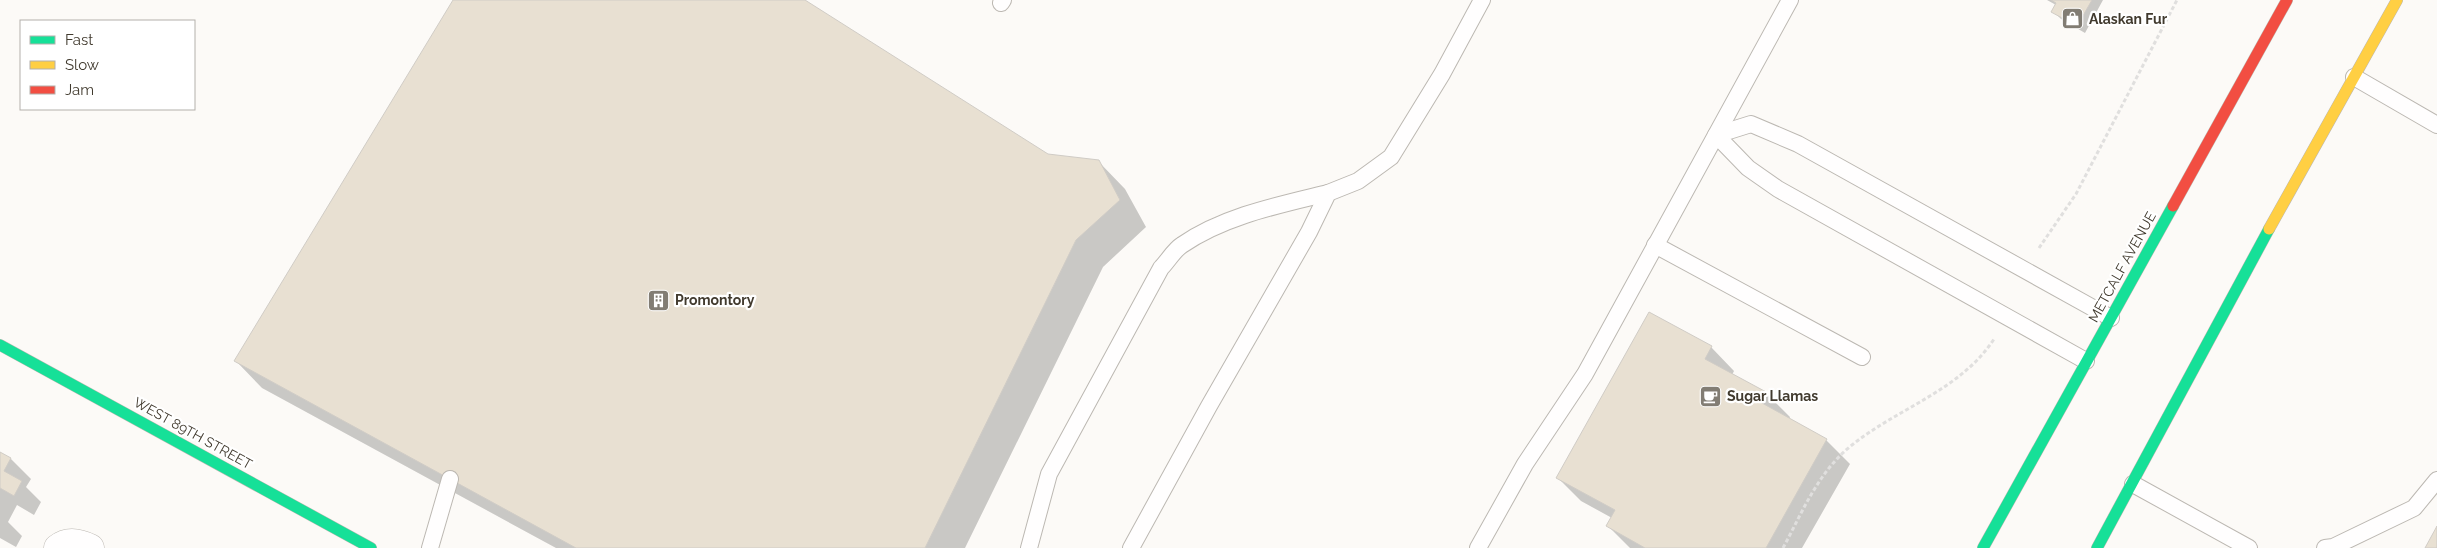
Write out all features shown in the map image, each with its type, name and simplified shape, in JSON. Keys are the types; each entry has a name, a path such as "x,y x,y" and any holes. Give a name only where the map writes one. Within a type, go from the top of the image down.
{"main road":[{"name":"METCALF AVENUE","path":"1983,548 2287,0"},
{"path":"2097,548 2133,484 2235,290 2397,0"},
{"name":"WEST 89TH STREET","path":"0,345 371,548"}],"street":[{"path":"58,548 66,542 79,542 90,548"}],"lane":[{"path":"1028,548 1049,474 1162,268 1174,253 1180,246 1213,228 1272,206 1328,193 1358,181 1391,157 1442,74 1482,0"},
{"path":"1478,548 1525,464 1585,374 1790,0"},
{"path":"2354,77 2437,125"},
{"path":"1716,135 1751,124 1798,144 2111,318"},
{"path":"1716,135 1748,168 1778,188 2086,361"},
{"path":"1131,548 1209,406 1309,232 1328,193"},
{"path":"1655,246 1862,358"},
{"path":"430,548 450,479"},
{"path":"2325,548 2333,547 2414,508 2437,480"},
{"path":"2133,484 2249,548"}],"building":[{"name":"Promontory","path":"453,0 805,0 1048,154 1099,160 1120,200 1076,240 925,548 576,548 234,361"},
{"name":"Alaskan Fur","path":"2051,0 2092,0 2077,26 2051,12 2056,3"},
{"path":"1649,312 1712,346 1705,359 1768,393 1762,403 1827,439 1766,548 1645,548 1606,526 1615,510 1556,478"},
{"path":"0,452 11,458 4,471 22,481 14,496 0,488"},
{"path":"2437,526 2437,548 2425,548"}],"traffic: fast":[{"path":"1983,548 2173,206"},
{"path":"2097,548 2269,229"},
{"path":"0,345 371,548"}],"traffic: slow":[{"path":"2269,229 2397,0"}],"traffic: jam":[{"path":"2173,206 2287,0"}],"place":[{"name":"Alaskan Fur","path":"2073,19"},
{"name":"Promontory","path":"659,300"},
{"name":"Sugar Llamas","path":"1711,396"}]}
